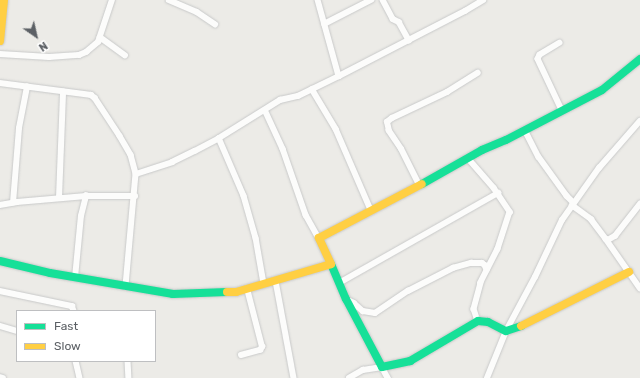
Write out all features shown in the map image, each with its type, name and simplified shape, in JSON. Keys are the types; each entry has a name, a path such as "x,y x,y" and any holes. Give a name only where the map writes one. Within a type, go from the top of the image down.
{"street":[{"path":"0,41 4,0"},
{"path":"0,54 49,57 79,55 94,46 100,37 104,18 112,0"},
{"path":"169,0 197,12 216,24"},
{"path":"318,0 339,76"},
{"path":"324,24 371,0"},
{"path":"383,0 393,18 399,22 409,40"},
{"path":"136,174 172,162 219,138 280,100 298,96 339,76 482,0"},
{"path":"100,37 125,55"},
{"path":"560,43 540,55 538,59 562,110"},
{"path":"319,238 468,158 602,90 640,59"},
{"path":"419,185 401,148 389,131 387,122 392,118 447,92 476,73"},
{"path":"0,83 91,95 95,98 131,155 136,174 126,287"},
{"path":"13,203 20,128 27,87"},
{"path":"312,89 336,129 371,210"},
{"path":"59,198 63,92"},
{"path":"265,110 283,150 306,215 319,238 346,299 388,378"},
{"path":"487,378 505,327 535,277 562,220 599,168 640,120"},
{"path":"525,130 538,157 567,196 591,219 640,288"},
{"path":"219,138 244,196 256,238 264,284"},
{"path":"468,158 498,193 510,212 498,249 481,283 474,307 478,321"},
{"path":"339,283 498,193"},
{"path":"0,206 13,203 59,198 86,196 135,196"},
{"path":"75,278 82,216 86,196"},
{"path":"606,239 610,240 615,236 640,204"},
{"path":"0,261 75,278 173,294 227,294 331,264"},
{"path":"346,299 354,303 363,311 375,313 408,291 443,272 471,263 484,264 487,270"},
{"path":"349,378 363,370 410,361 478,321 488,322 514,330 629,272"},
{"path":"276,281 294,378"},
{"path":"241,355 260,350 262,347 247,289"},
{"path":"0,291 72,306 74,310"},
{"path":"0,326 16,331"},
{"path":"76,362 80,378"},
{"path":"128,362 129,378"}],"traffic: fast":[{"path":"422,184 482,150 506,140 602,90 640,59"},
{"path":"0,261 50,273 173,294 227,292"},
{"path":"331,264 346,299 382,367 410,361 478,321 488,322 506,331 521,326"}],"traffic: slow":[{"path":"0,41 4,0"},
{"path":"227,292 236,292 331,264 319,238 422,184"},
{"path":"521,326 629,272"}]}
